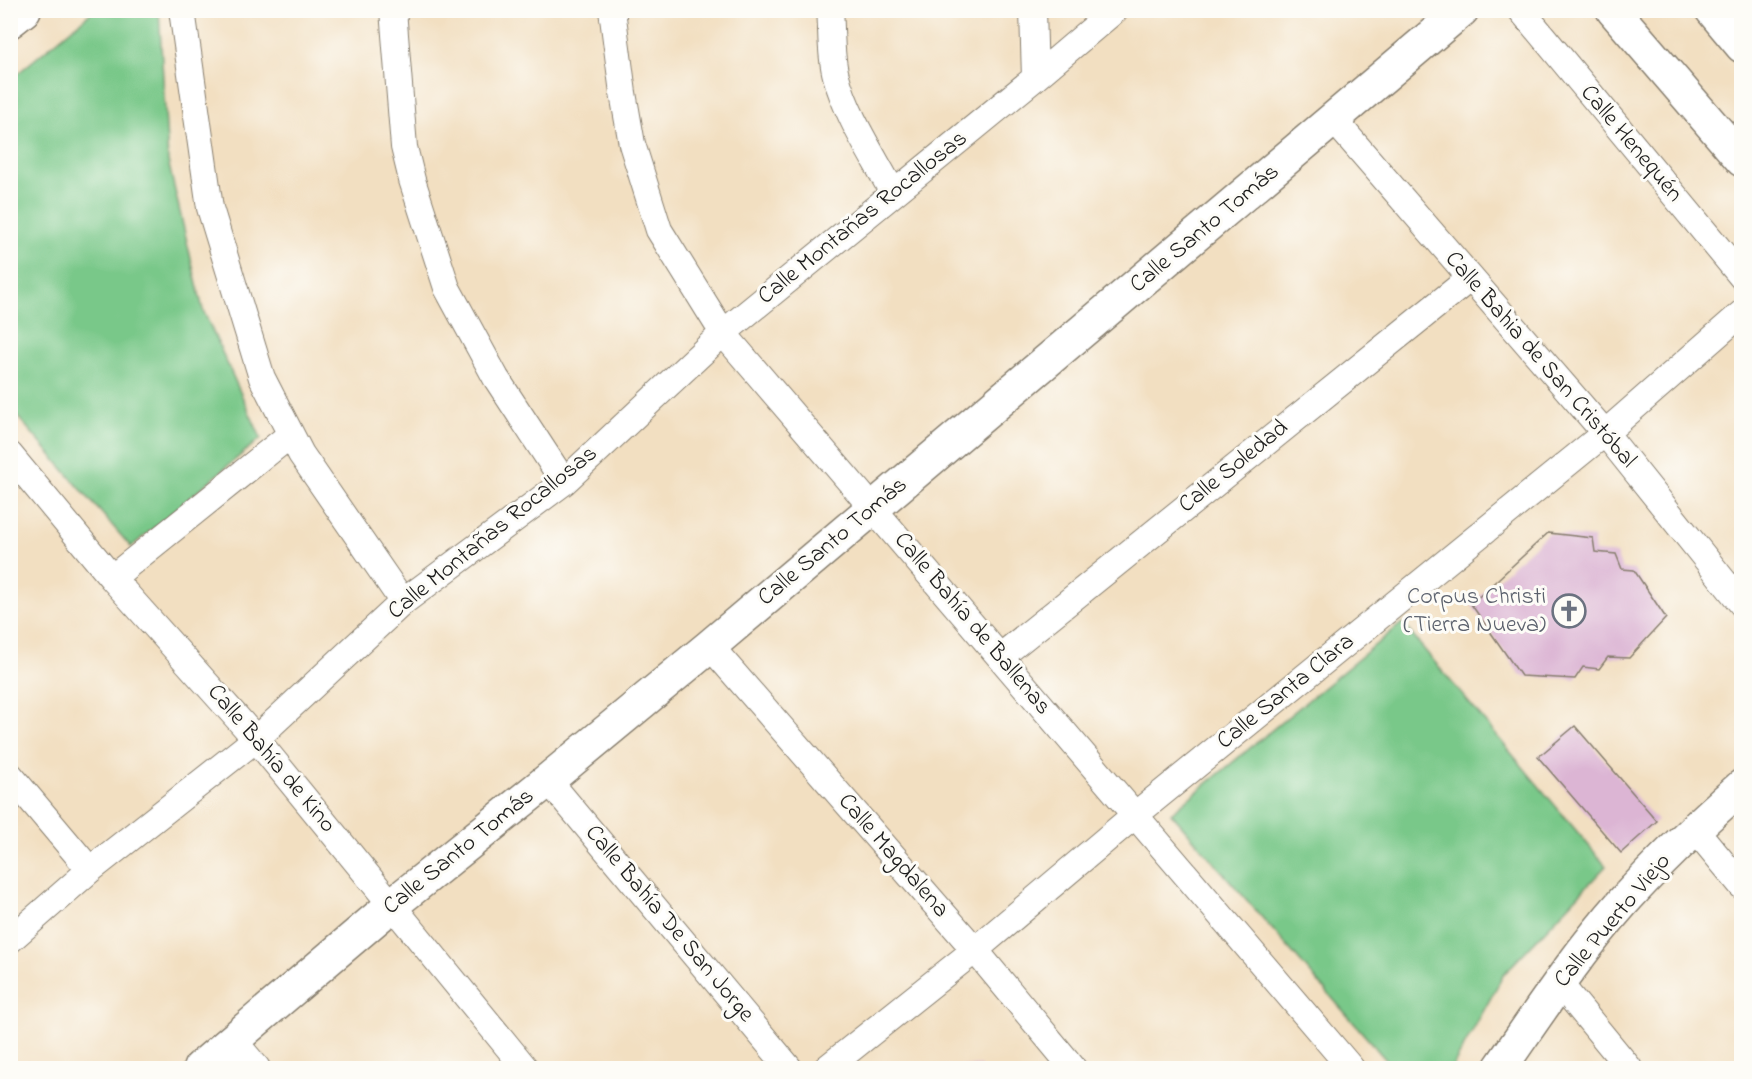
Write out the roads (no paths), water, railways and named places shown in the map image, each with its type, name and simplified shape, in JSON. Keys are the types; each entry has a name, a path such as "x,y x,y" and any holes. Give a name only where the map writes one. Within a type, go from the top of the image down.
{"street":[{"path":"10,21 24,10"},
{"path":"182,10 210,208 262,378 301,454 403,602"},
{"path":"393,10 404,147 412,180 447,288 496,378 564,482"},
{"name":"Calle Bahía de Ballenas","path":"612,10 632,144 659,230 723,333 1352,1068"},
{"path":"830,10 835,73 839,87 848,111 893,193"},
{"path":"1033,10 1035,78"},
{"name":"Calle Montañas Rocallosas","path":"10,940 90,870 256,739 403,602 564,482 723,333 1035,78 1114,10"},
{"name":"Calle Santo Tomás","path":"200,1068 392,905 710,646 1462,10"},
{"name":"Calle Henequén","path":"1521,10 1742,277"},
{"path":"1613,10 1742,160"},
{"path":"1712,10 1742,46"},
{"name":"Calle Bahia de San Cristóbal","path":"1334,120 1469,279 1605,433 1742,604"},
{"name":"Calle Soledad","path":"1000,657 1469,279"},
{"name":"Calle Santa Clara","path":"827,1068 975,950 1135,815 1605,433 1742,313"},
{"path":"112,578 290,435"},
{"name":"Calle Bahía de Kino","path":"10,456 112,578 256,739 525,1068"},
{"name":"Calle Magdalena","path":"710,646 975,950 1073,1068"},
{"path":"10,775 90,870"},
{"name":"Calle Bahía De San Jorge","path":"548,780 789,1068"},
{"name":"Calle Puerto Viejo","path":"1500,1068 1559,983 1622,903 1694,828 1742,786"},
{"path":"1694,828 1742,886"},
{"path":"1559,983 1629,1068"},
{"path":"234,1041 257,1068"}],"place":[{"name":"Corpus Christi (Tierra Nueva)","path":"1569,611"}]}
